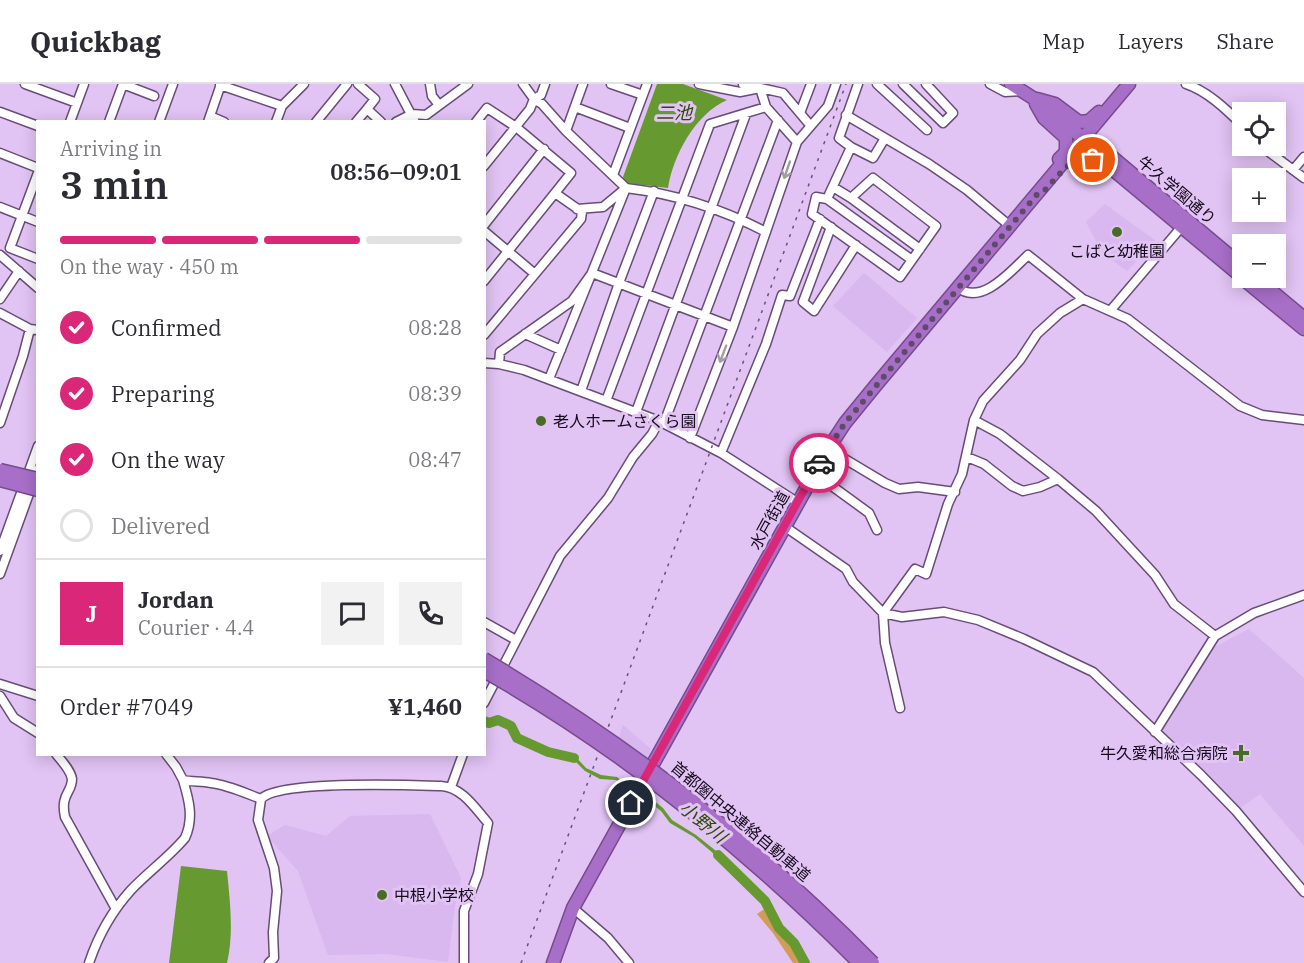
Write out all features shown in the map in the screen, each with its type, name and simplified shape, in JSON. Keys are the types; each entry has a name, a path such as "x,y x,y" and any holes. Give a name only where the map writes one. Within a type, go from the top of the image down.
{"highway":[{"path":"1011,84 1055,104 1079,122 1091,119 1123,89"},
{"path":"1039,192 1045,190 1073,162 1081,158 1091,159 1117,179 1132,179 1128,166 1105,146 1102,140 1102,129 1116,109 1123,89"},
{"name":"水戸街道","path":"553,963 573,908 828,449 845,423 957,287 1084,139 1123,89"},
{"path":"1025,91 1044,118 1066,138 1066,152 1055,164 1050,178"},
{"name":"牛久学園通り","path":"1025,91 1084,139 1087,148 1132,179 1232,268"},
{"name":"牛久学園通り","path":"1184,223 1232,259"},
{"name":"牛久学園通り","path":"1255,288 1304,329"},
{"path":"1268,288 1304,318"},
{"path":"0,470 36,478"},
{"path":"0,480 36,489"},
{"name":"首都圏中央連絡自動車道","path":"486,660 587,722 701,806 788,880 873,963"},
{"name":"首都圏中央連絡自動車道","path":"486,672 580,730 683,805 781,888 859,963"}],"street":[{"path":"26,84 77,104"},
{"path":"71,120 84,84"},
{"path":"110,120 123,84 154,96"},
{"path":"160,120 173,84"},
{"path":"209,119 220,84 282,106"},
{"path":"277,120 282,106 304,84"},
{"path":"322,120 347,84"},
{"path":"358,84 375,99 358,120"},
{"path":"395,84 414,118 426,115 468,84"},
{"path":"430,84 432,96 439,105"},
{"path":"524,84 534,99 542,104 566,131 626,188 654,191 683,198 740,218 766,232"},
{"path":"486,164 516,127 534,99 541,95 545,84"},
{"path":"566,131 583,84"},
{"path":"611,84 643,95"},
{"path":"614,175 647,84"},
{"path":"699,84 740,92 760,88 779,88 810,125"},
{"path":"746,84 760,88"},
{"path":"800,113 811,84"},
{"path":"690,438 733,327 797,142 828,106 836,84"},
{"path":"858,84 839,138 873,158 885,138"},
{"path":"877,84 927,130"},
{"path":"903,84 944,123 953,112 926,84"},
{"path":"990,84 1005,92 1025,91"},
{"path":"1186,84 1197,87 1232,116"},
{"path":"760,88 766,107 797,142"},
{"path":"575,107 630,128"},
{"path":"606,401 710,124 766,107"},
{"path":"478,120 487,108 516,127 571,172 486,279"},
{"path":"367,109 379,120"},
{"path":"0,112 36,125"},
{"path":"636,412 746,114"},
{"path":"846,115 929,164 967,190 1010,226"},
{"path":"486,699 560,556 608,498 633,457 662,422 778,120"},
{"path":"827,199 851,147"},
{"path":"486,222 544,149"},
{"path":"0,153 36,167"},
{"path":"1274,156 1304,178"},
{"path":"1293,170 1304,157"},
{"path":"36,178 10,248 36,258"},
{"path":"851,198 873,178 936,226 920,249 900,277 812,214 816,196 827,199 912,260"},
{"path":"833,187 920,249"},
{"path":"577,209 603,207 626,188"},
{"path":"549,379 626,188"},
{"path":"581,391 654,191"},
{"path":"486,333 580,219 582,212 555,193"},
{"path":"0,207 36,221"},
{"path":"721,453 766,344 782,295 790,296 820,219"},
{"path":"1110,311 1184,223"},
{"path":"831,227 803,302 814,310 856,245"},
{"path":"486,233 536,274"},
{"path":"0,255 36,286"},
{"path":"957,287 963,292 980,293 1002,279 1028,255 1083,299 1128,319 1240,406 1262,415 1304,420"},
{"path":"0,299 19,271"},
{"path":"592,273 733,327"},
{"path":"499,364 500,352 572,301 592,273"},
{"path":"900,708 885,643 883,613 915,569 926,574 948,504 955,492 967,457 974,420 983,400 1020,360 1037,334 1060,313 1083,299"},
{"path":"0,313 34,329 0,423"},
{"path":"525,334 561,350"},
{"path":"486,363 499,364 549,379 662,422 721,453 797,502"},
{"path":"974,420 1000,434 1096,511 1155,575 1174,603 1215,636"},
{"path":"828,449 899,489 918,487 955,492"},
{"path":"0,551 36,452"},
{"path":"967,457 984,464 1012,486 1023,491 1058,479"},
{"path":"814,473 869,513 877,530"},
{"path":"0,574 36,475"},
{"path":"784,526 846,569 853,582 883,613 902,617 944,612 978,620 1093,672 1236,811 1304,892"},
{"path":"1155,732 1215,636 1254,613 1304,595"},
{"path":"486,623 516,640"},
{"path":"0,684 36,695"},
{"path":"0,696 14,717 36,732"},
{"path":"57,756 72,777 72,783 64,798 65,817 116,909"},
{"path":"89,963 103,929 116,909 185,838 190,827 188,798 183,780 168,756"},
{"path":"451,786 462,756"},
{"path":"183,780 209,782 261,799"},
{"path":"268,963 274,958 273,932 278,891 274,868 258,820 261,799 264,795 275,791 324,785 451,786 462,794 488,823 478,874 464,911 464,963"},
{"path":"573,908 608,938 628,963"}],"shaded area":[{"name":"こばと幼稚園","path":"1105,204 1156,241 1127,271 1102,253 1086,222"},
{"path":"864,273 917,318 887,352 833,306"},
{"name":"牛久愛和総合病院","path":"1249,629 1304,678 1304,846 1260,794 1236,811 1155,732 1205,652"},
{"path":"623,725 651,749 647,760 619,737"},
{"name":"中根小学校","path":"430,814 461,878 448,962 387,954 328,955 298,871 267,836 285,825 326,836 350,816"},
{"path":"766,908 777,931 789,942 801,963 793,963 757,914"}],"water":[{"name":"二池","path":"657,84 683,84 727,100 715,106 705,115 687,137 675,163 668,188 627,183 623,177"},
{"path":"561,753 575,756 586,768 601,775 617,777 623,782 631,783 663,808 672,820 696,835 730,862 727,865 694,837 670,823 661,811 629,786 622,785 616,780 600,779 585,771 574,760 560,756"},
{"path":"181,866 227,871 231,929 227,963 169,963"}],"waterway":[{"name":"小野川","path":"486,722 498,720 511,726 517,738 548,752 574,758"},
{"name":"小野川","path":"718,855 765,901 779,928 794,943 805,963"}],"railway":[{"path":"521,963 846,84"}],"way so far":[{"path":"819,463 845,423 1039,192 1045,190 1077,159 1093,160"}],"place":[{"name":"こばと幼稚園","path":"1117,232"},
{"name":"老人ホームさくら園","path":"541,421"},
{"name":"牛久愛和総合病院","path":"1241,753"},
{"name":"中根小学校","path":"382,895"}],"route":[{"path":"631,803 819,463"}]}
